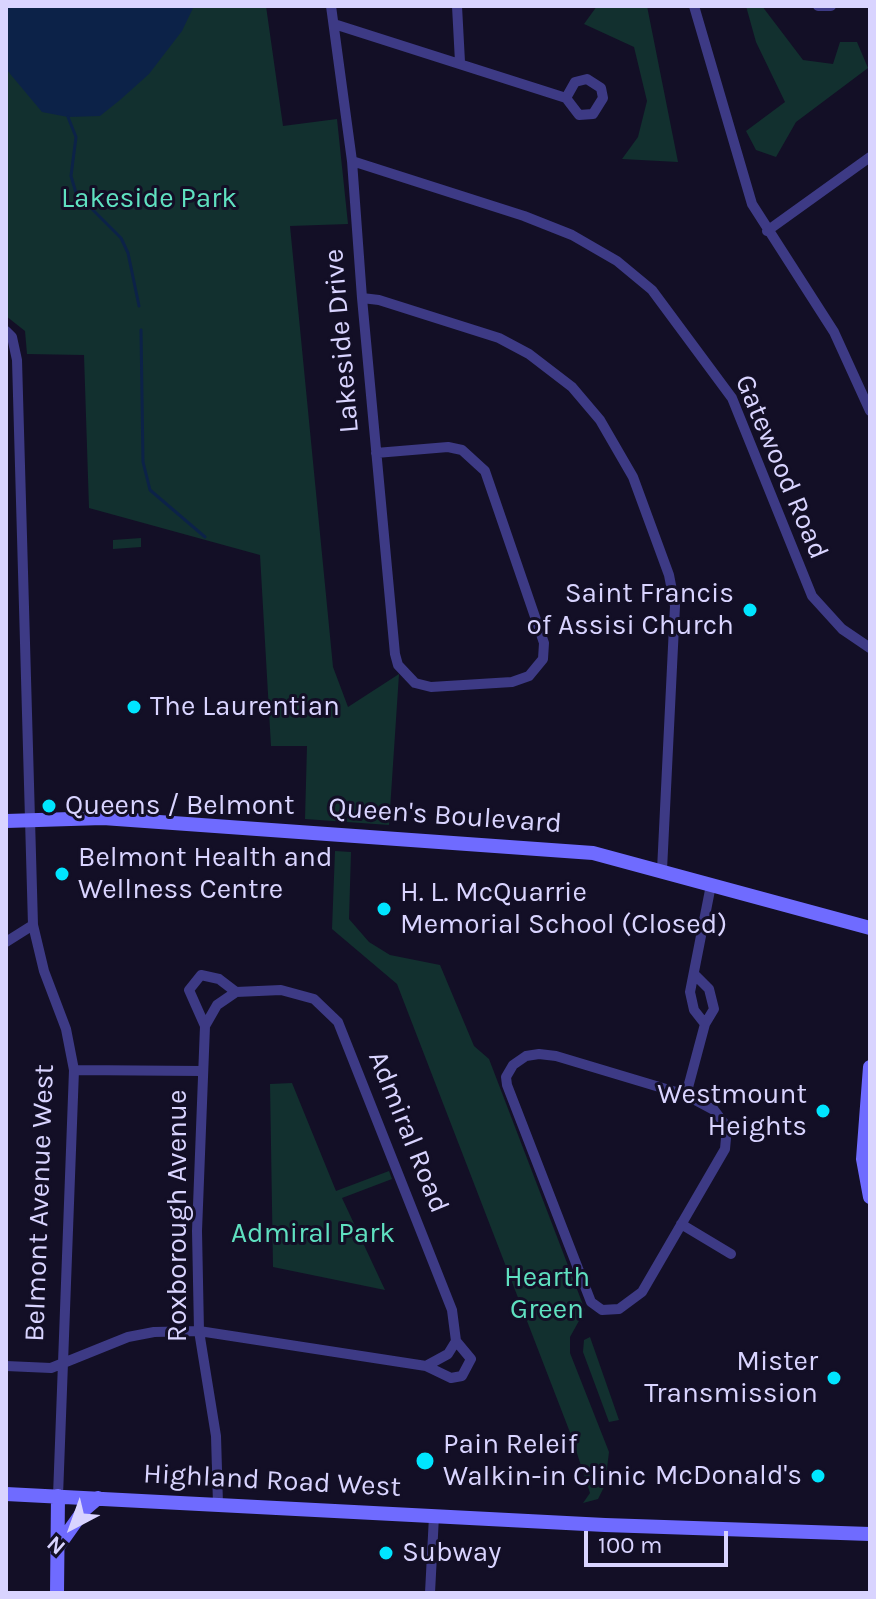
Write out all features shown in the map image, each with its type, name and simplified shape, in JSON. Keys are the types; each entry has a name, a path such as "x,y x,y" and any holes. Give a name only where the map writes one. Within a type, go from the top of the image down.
{"main road":[{"name":"Queen's Boulevard","path":"6,821 103,818 533,846 593,853 870,928"},
{"path":"870,1067 863,1159 870,1197"},
{"name":"Highland Road West","path":"6,1494 870,1534"},
{"name":"Belmont Avenue West","path":"57,1593 58,1496"},
{"path":"57,1548 84,1510 98,1498"}],"street":[{"name":"Lakeside Drive","path":"331,6 352,161 362,298 376,453 395,654 402,672 415,683 431,687 512,682 529,676 543,659 544,643 485,471 462,450 448,447 376,453"},
{"path":"457,6 460,62"},
{"path":"694,6 741,176 767,231 834,332 870,411"},
{"path":"818,6 831,6"},
{"path":"334,24 566,98"},
{"path":"767,231 870,157"},
{"name":"Gatewood Road","path":"352,161 524,216 572,235 617,261 652,290 732,398 812,596 842,629 870,648"},
{"path":"362,298 499,338 529,354 572,387 621,452 669,575 675,606 662,870"},
{"name":"Belmont Avenue West","path":"6,331 12,337 17,360 33,925 44,971 66,1029 74,1070 58,1496"},
{"path":"705,1024 691,1003 691,981 695,975 695,953 711,885"},
{"path":"6,942 33,925"},
{"name":"Admiral Road","path":"202,1071 205,1026 189,990 201,975 219,979 236,992 297,992 314,999 338,1022 452,1310 456,1341 471,1359 462,1376 451,1378 426,1366"},
{"path":"686,1095 705,1024 711,1017 713,998 704,980 695,975"},
{"path":"205,1026 217,1005 236,992"},
{"path":"539,1054 556,1056 686,1095 714,1110 727,1127 725,1149 681,1224 636,1299 619,1309 597,1308 580,1273 506,1077 519,1060 539,1054"},
{"path":"74,1070 202,1071"},
{"name":"Roxborough Avenue","path":"202,1071 197,1231 199,1331 216,1436 218,1504"},
{"path":"681,1224 731,1254"},
{"path":"6,1366 45,1368 128,1337 154,1332 199,1331 426,1366 438,1361 456,1341"},
{"path":"430,1593 434,1516"}],"green space":[{"name":"Lakeside Park","path":"6,6 266,6 283,126 337,119 348,224 290,226 333,667 348,707 399,674 389,825 305,819 307,746 271,746 260,555 89,508 84,355 27,354 25,331 6,316"},
{"path":"597,6 647,6 678,162 622,159 638,137 647,101 634,47 584,24"},
{"path":"746,6 762,6 803,60 833,64 840,42 857,42 868,68 796,122 776,157 756,150 746,131 785,102 756,42"},
{"path":"141,538 141,547 113,549 113,540"},
{"name":"Hearth Green","path":"335,851 351,852 349,919 369,942 390,955 440,965 474,1046 489,1059 585,1310 570,1337 570,1353 609,1452 605,1485 598,1499 583,1503 590,1493 571,1435 397,984 332,929"},
{"name":"Admiral Park","path":"292,1083 336,1191 389,1171 392,1179 342,1198 385,1290 273,1267 270,1084"},
{"path":"590,1337 619,1420 609,1422 583,1352 584,1340"}],"water":[{"path":"6,6 194,6 182,31 149,74 120,100 100,116 68,117 42,112 6,69"}],"waterway":[{"path":"68,117 76,137 71,176 76,193 121,238 128,253 139,306"},
{"path":"141,330 143,462 150,490 205,537"}],"place":[{"name":"Saint Francis of Assisi Church","path":"750,610"},
{"name":"The Laurentian","path":"134,707"},
{"name":"Queens / Belmont","path":"49,806"},
{"name":"Belmont Health and Wellness Centre","path":"62,874"},
{"name":"H. L. McQuarrie Memorial School (Closed)","path":"384,909"},
{"name":"Westmount Heights","path":"823,1111"},
{"name":"Mister Transmission","path":"834,1378"},
{"name":"Pain Releif Walkin-in Clinic","path":"425,1461"},
{"name":"McDonald's","path":"818,1476"},
{"name":"Subway","path":"386,1553"}]}
